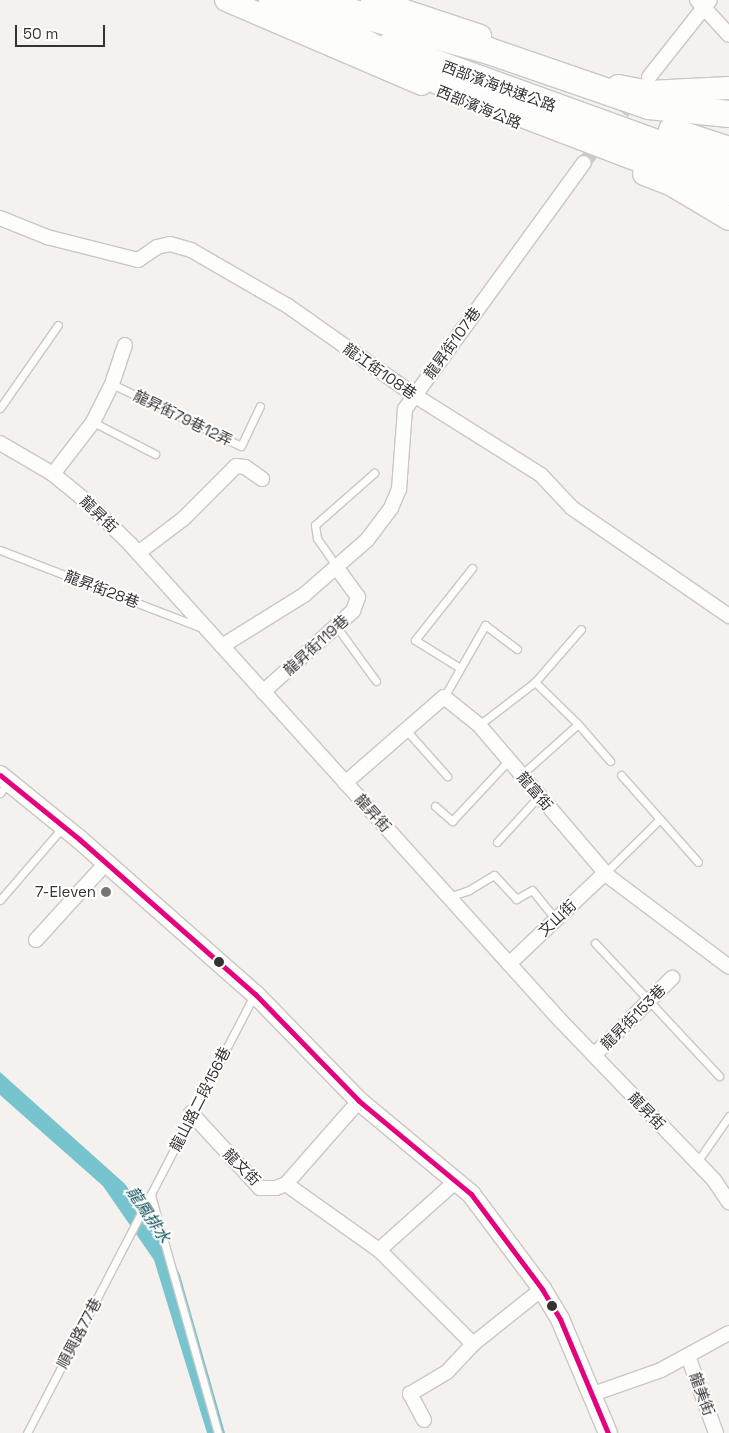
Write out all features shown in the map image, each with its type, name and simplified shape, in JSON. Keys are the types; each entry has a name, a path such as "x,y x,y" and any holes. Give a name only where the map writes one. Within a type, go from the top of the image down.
{"highway":[{"name":"西部濱海快速公路","path":"271,0 326,10 583,101 729,149"},
{"path":"368,0 489,51 649,106 729,114"},
{"name":"西部濱海快速公路","path":"326,10 729,168"},
{"path":"326,10 489,51"},
{"path":"326,10 444,84 729,193"}],"main road":[{"name":"西部濱海公路","path":"226,0 339,50 672,185 729,218"},
{"path":"372,0 616,86 649,92 729,88"}],"street":[{"path":"649,77 704,3 729,35"},
{"name":"龍昇街107巷","path":"222,646 304,595 367,540 396,495 404,416 414,394 584,163"},
{"name":"龍江街108巷","path":"0,218 47,236 138,260 157,247 170,244 192,250 288,306 414,394 541,475 572,508 729,616"},
{"path":"53,474 93,422 112,384 126,346"},
{"name":"龍昇街","path":"0,443 53,474 86,501 138,553 203,628 222,646 509,964 696,1162 729,1202"},
{"path":"138,553 183,519 236,466 246,467 262,479"},
{"name":"龍昇街119巷","path":"263,692 353,611 358,597 337,568"},
{"path":"345,783 444,697"},
{"name":"龍富街","path":"444,697 479,726 606,873 729,967"},
{"path":"3,783 64,826 255,994 359,1101 471,1194 542,1289 560,1319 608,1433"},
{"path":"36,940 106,863"},
{"name":"文山街","path":"509,964 606,873"},
{"name":"龍昇街153巷","path":"594,1055 672,978"},
{"path":"359,1101 286,1184 378,1250 473,1344"},
{"name":"龍文街","path":"191,1113 260,1188 286,1184"},
{"path":"378,1250 455,1182"},
{"path":"424,1420 410,1394 447,1372 473,1344 542,1289"},
{"path":"593,1394 661,1370 729,1333"},
{"name":"龍美街","path":"688,1356 716,1433"}],"lane":[{"path":"0,408 58,325"},
{"name":"龍昇街79巷12弄","path":"112,384 241,446 260,406"},
{"path":"93,422 155,454"},
{"path":"337,568 317,538 315,525 374,473"},
{"name":"龍昇街28巷","path":"0,550 203,628"},
{"path":"460,668 415,640 472,568"},
{"path":"444,697 485,624 517,649"},
{"path":"336,626 376,680"},
{"path":"479,726 535,682 581,629"},
{"path":"535,682 578,724 610,761"},
{"path":"521,775 578,724"},
{"path":"406,730 447,776"},
{"path":"436,806 452,821 509,760"},
{"path":"621,775 698,862"},
{"path":"497,842 539,796"},
{"path":"606,873 660,819"},
{"path":"0,900 64,826"},
{"path":"449,897 469,890 494,875 516,899 532,890 550,912"},
{"path":"594,943 719,1076"},
{"name":"龍山路二段156巷","path":"146,1205 191,1113 255,994"},
{"path":"696,1162 729,1116"},
{"path":"151,1195 218,1433"},
{"name":"順興路77巷","path":"27,1433 146,1205"}],"water":[{"path":"0,1072 125,1184 160,1234 180,1275 225,1433 207,1433 154,1260 103,1186 0,1095"}],"tunnel":[{"path":"584,163 635,96"}],"transit line":[{"path":"0,775 79,839 255,994 359,1101 471,1194 542,1289 560,1319 608,1433"}],"place":[{"name":"7-Eleven","path":"106,892"}],"water label":[{"name":"龍鳳排水","path":"148,1215"}]}
